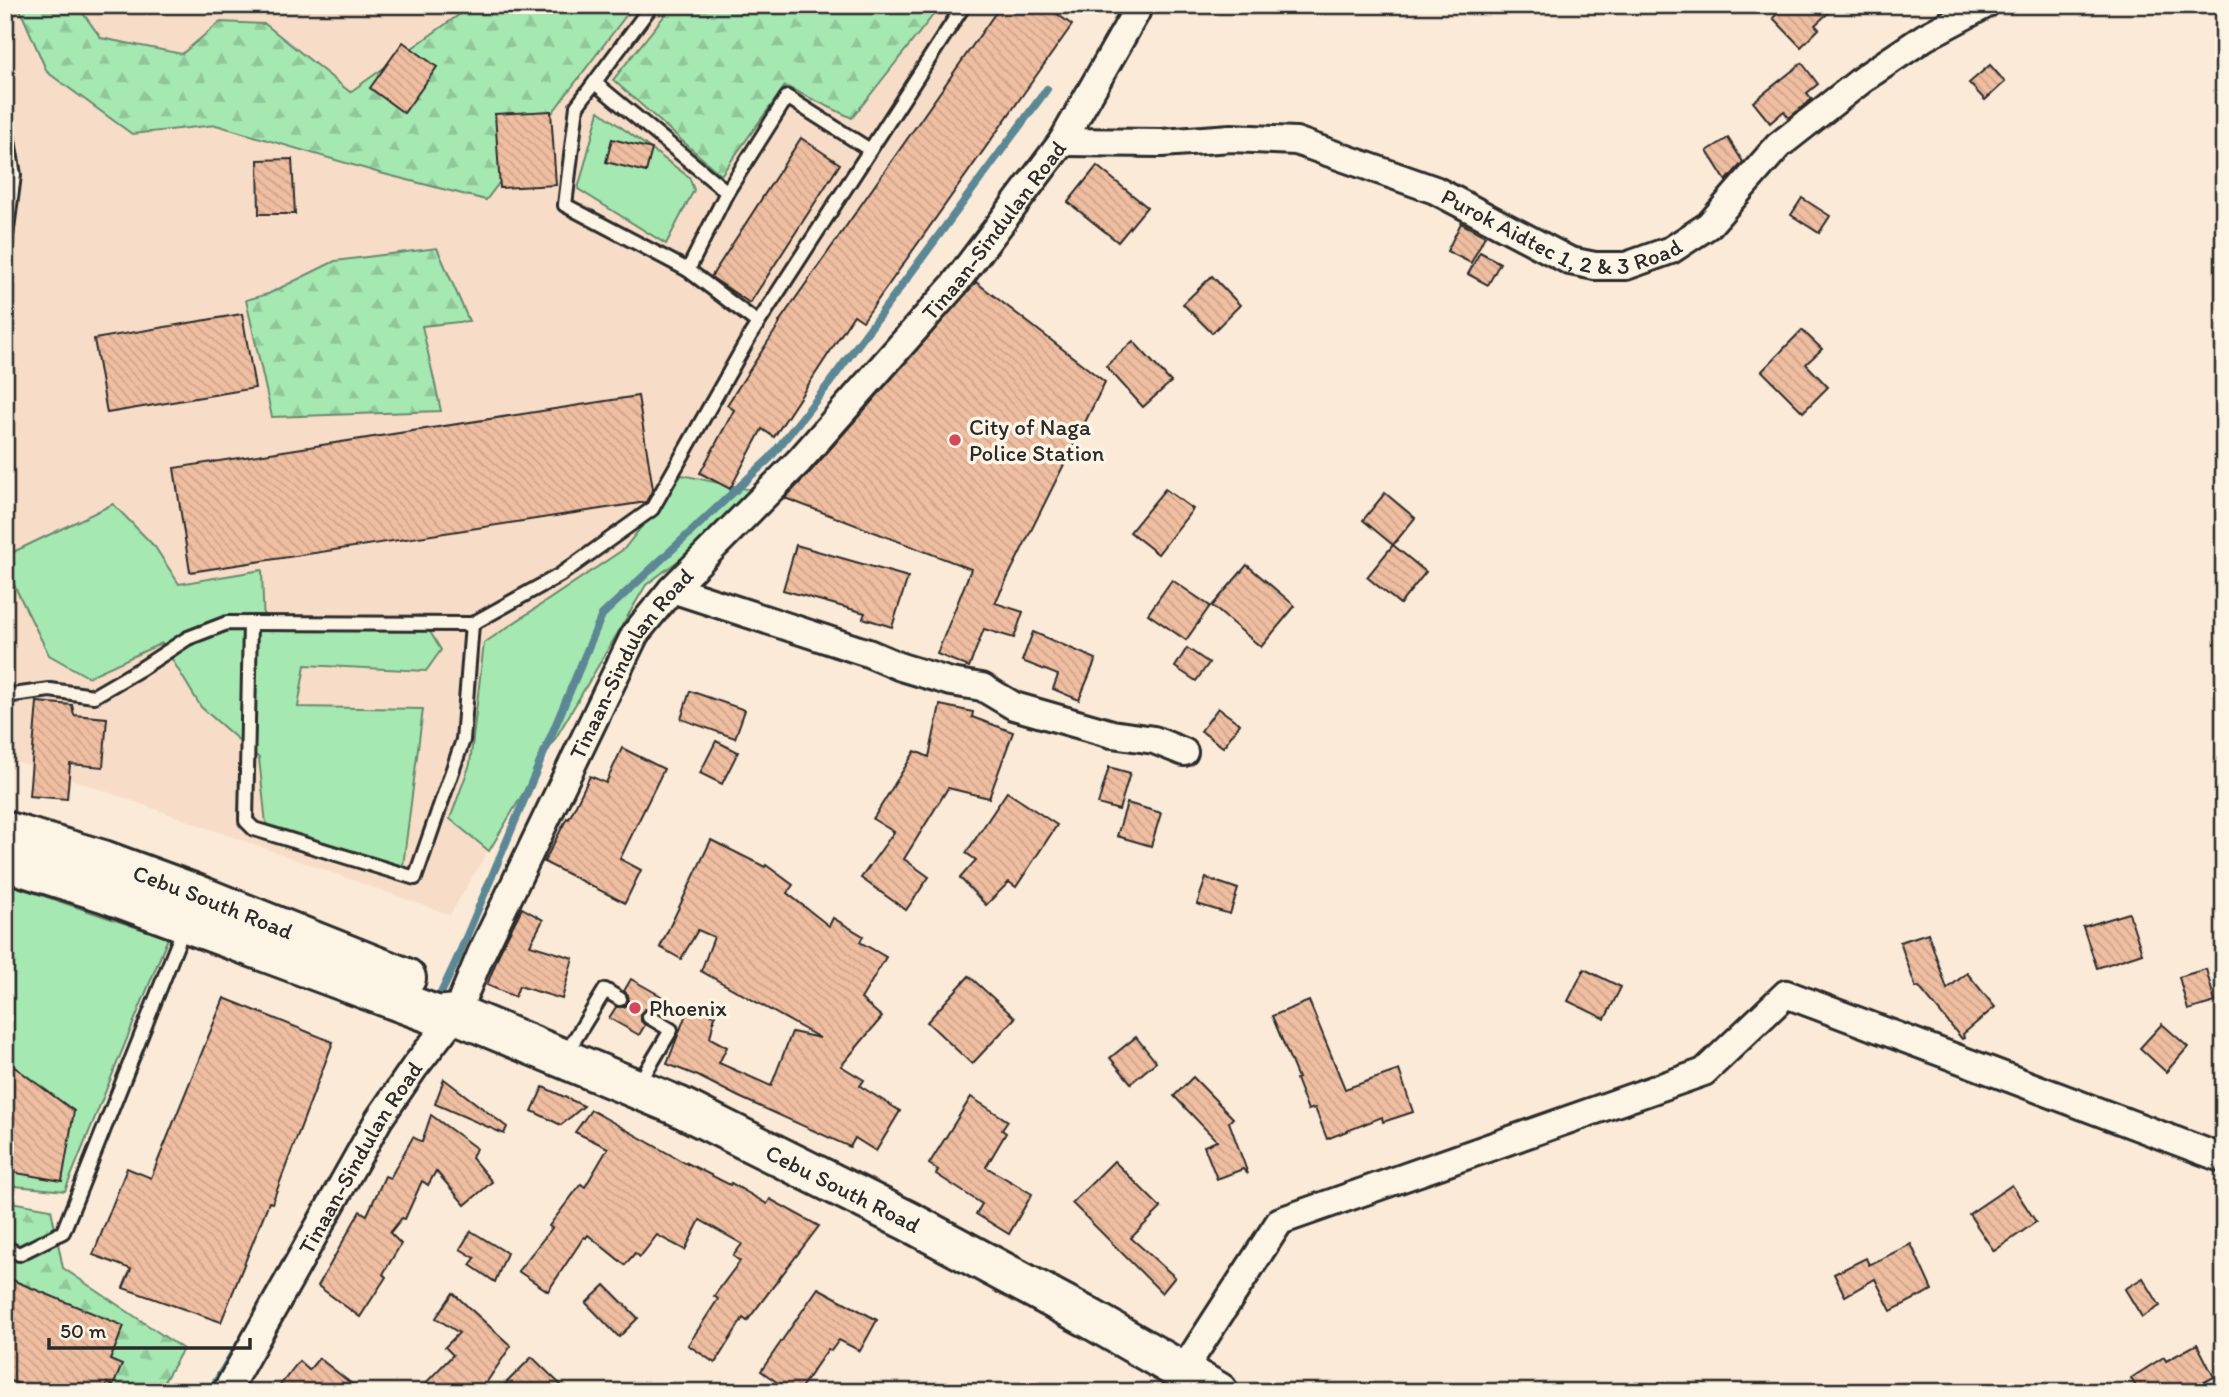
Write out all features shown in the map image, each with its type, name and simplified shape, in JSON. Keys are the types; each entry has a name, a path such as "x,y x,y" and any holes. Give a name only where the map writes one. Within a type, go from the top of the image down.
{"highway":[{"name":"Cebu South Road","path":"5,831 103,860 193,892 434,1003 678,1106 908,1222 1091,1319 1218,1392"},
{"name":"Cebu South Road","path":"5,861 434,1003"}],"street":[{"name":"Tinaan-Sindulan Road","path":"226,1392 379,1119 414,1068 434,1003 481,954 635,634 672,589 799,461 945,295 1062,142 1138,5"},
{"name":"Purok Aidtec 1, 2 & 3 Road","path":"1062,142 1162,143 1231,138 1296,141 1434,190 1570,261 1595,266 1626,265 1671,250 1709,225 1778,146 1867,76 1924,37 1985,5"},
{"path":"672,589 868,653 901,667 951,682 982,687 1014,706 1112,734 1154,740 1184,752"},
{"path":"1182,1372 1280,1221 1703,1072 1786,994 2224,1159"}],"lane":[{"path":"652,5 577,106 565,205 688,270 758,323"},
{"path":"5,696 50,690 94,696 188,638 227,623 472,624 561,575 652,509 758,323 964,5"},
{"path":"595,83 727,192"},
{"path":"688,270 727,192 787,97 870,150"},
{"path":"5,123 14,175 5,244"},
{"path":"250,623 247,821 254,829 415,878 463,740 472,624"},
{"path":"5,1247 19,1254 63,1232 186,923"},
{"path":"563,1059 605,990 620,999"},
{"path":"636,1088 671,1030 649,1017"}],"shaded area":[{"path":"5,5 1060,5 688,513 450,915 60,775 5,758"}],"green space":[{"path":"18,5 77,5 101,38 182,54 220,22 265,24 350,92 470,5 634,5 486,200 380,173 216,125 132,134 47,72"},
{"path":"673,5 941,5 852,118 785,86 721,175 613,80"},
{"path":"599,111 689,177 694,190 666,244 578,189"},
{"path":"437,248 469,321 422,326 441,411 272,417 246,300 268,294 335,261"},
{"path":"682,475 752,490 699,545 646,585 489,851 450,819 470,764 484,643 624,549"},
{"path":"113,504 155,547 179,584 262,570 264,631 420,615 441,650 426,671 305,665 298,707 423,709 403,866 266,824 259,758 201,707 162,643 88,677 49,655 5,567 5,556"},
{"path":"5,883 168,938 65,1191 5,1185"},
{"path":"5,1201 51,1209 63,1268 183,1349 158,1392 5,1392"}],"building":[{"path":"1001,5 1045,5 1072,25 863,321 854,315 774,437 762,429 730,489 700,473 734,410 727,405 779,322"},
{"path":"1786,5 1837,5 1815,25 1819,29 1801,47 1773,18"},
{"path":"403,42 437,67 404,113 370,88"},
{"path":"1802,63 1818,84 1807,93 1812,99 1789,118 1784,111 1770,123 1753,102"},
{"path":"1990,65 2005,82 1985,100 1969,83"},
{"path":"551,111 556,185 500,188 495,114"},
{"path":"801,138 840,164 750,303 711,277"},
{"path":"1728,138 1743,162 1726,181 1707,151"},
{"path":"612,139 652,149 646,172 606,162"},
{"path":"292,159 295,214 259,214 258,160"},
{"path":"1097,166 1147,207 1118,242 1068,202"},
{"path":"1802,198 1830,216 1819,233 1791,215"},
{"path":"1461,223 1485,236 1471,263 1447,251"},
{"path":"1480,252 1500,263 1488,285 1468,274"},
{"path":"1212,276 1240,305 1212,333 1183,304"},
{"name":"City of Naga Police Station","path":"976,282 1105,382 995,603 1023,612 1014,638 984,629 969,667 937,654 971,569 785,498"},
{"path":"242,314 255,388 107,413 94,339"},
{"path":"1802,330 1822,349 1806,364 1828,387 1803,412 1762,371"},
{"path":"1133,341 1171,382 1143,407 1106,366"},
{"path":"638,396 653,489 646,502 190,572 174,468"},
{"path":"1165,489 1193,509 1158,554 1130,532"},
{"path":"1385,493 1415,518 1393,545 1363,520"},
{"path":"796,545 908,577 892,627 863,618 865,613 783,590"},
{"path":"1393,545 1426,572 1400,604 1367,577"},
{"path":"1247,565 1295,606 1261,647 1212,606"},
{"path":"1172,580 1210,606 1186,640 1148,614"},
{"path":"1033,632 1096,659 1079,700 1053,689 1058,675 1022,661"},
{"path":"1187,648 1209,663 1196,681 1175,667"},
{"path":"690,691 745,710 735,738 681,719"},
{"path":"37,702 72,705 74,715 107,718 103,767 70,764 67,799 29,796"},
{"path":"940,705 973,712 972,717 1013,732 989,798 948,788 904,859 929,877 906,910 861,878 894,832 873,819 915,751 929,757"},
{"path":"1218,708 1240,724 1223,747 1201,731"},
{"path":"716,741 738,752 722,784 700,773"},
{"path":"622,748 664,769 620,859 641,870 625,903 544,862 590,776 606,783"},
{"path":"1109,767 1130,773 1119,810 1098,804"},
{"path":"1007,792 1057,825 1016,887 1009,882 986,905 960,878 976,860 966,853"},
{"path":"1127,803 1161,813 1151,846 1117,836"},
{"path":"711,840 765,867 766,865 793,885 787,893 829,926 833,918 863,936 860,942 886,957 861,999 882,1017 841,1066 864,1080 860,1086 900,1111 876,1151 855,1138 850,1147 667,1064 688,1009 715,1015 710,1038 727,1047 719,1063 771,1086 792,1032 820,1038 701,971 714,937 698,930 681,959 660,947"},
{"path":"1206,878 1238,889 1230,914 1197,904"},
{"path":"522,908 543,920 530,945 573,958 562,999 519,986 515,997 487,985 501,949"},
{"path":"2129,913 2142,953 2097,968 2083,927"},
{"path":"1928,933 1947,989 1967,973 1995,1007 1963,1034 1962,1039 1919,987 1916,988 1900,942"},
{"path":"1584,969 1621,987 1605,1019 1568,1001"},
{"path":"2206,969 2215,1002 2188,1010 2179,977"},
{"path":"969,976 1015,1018 972,1064 927,1022"},
{"name":"Phoenix","path":"631,979 661,996 653,1009 645,1009 641,1013 641,1021 645,1025 639,1035 609,1018 616,1007 624,1007 628,1003 628,995 624,991"},
{"path":"224,998 333,1042 272,1203 269,1202 221,1322 123,1288 131,1269 93,1255 127,1168 151,1178"},
{"path":"1309,1001 1345,1089 1399,1070 1413,1112 1383,1122 1382,1117 1327,1139 1315,1108 1308,1110 1296,1079 1298,1078 1272,1016"},
{"path":"2162,1024 2188,1047 2166,1072 2140,1048"},
{"path":"1136,1037 1156,1062 1131,1083 1110,1058"},
{"path":"5,1060 74,1111 62,1181 5,1171"},
{"path":"1193,1077 1233,1118 1229,1122 1248,1174 1243,1169 1217,1179 1204,1146 1217,1141 1174,1096"},
{"path":"444,1079 507,1127 504,1134 435,1104"},
{"path":"543,1087 584,1106 561,1125 532,1111"},
{"path":"971,1097 1008,1121 1002,1130 1006,1133 986,1167 1032,1194 1009,1234 976,1214 982,1204 936,1174 938,1170 929,1164"},
{"path":"591,1110 687,1164 730,1185 731,1183 767,1204 770,1199 819,1226 747,1321 743,1318 715,1363 688,1345 718,1299 714,1296 740,1261 733,1256 742,1244 700,1220 685,1250 657,1235 640,1257 635,1253 625,1265 588,1235 548,1291 518,1271 552,1228 549,1226 581,1184 585,1187 608,1148 575,1132"},
{"path":"431,1115 476,1148 472,1158 492,1182 465,1205 436,1171 428,1185 422,1181 405,1219 402,1218 390,1233 401,1244 383,1274 386,1277 360,1317 318,1286 360,1211 367,1215 385,1176 390,1178 413,1137 422,1142"},
{"path":"1114,1161 1161,1208 1131,1238 1175,1277 1162,1293 1072,1203"},
{"path":"2012,1185 2036,1222 1994,1251 1969,1214"},
{"path":"471,1231 507,1253 495,1282 470,1265 475,1258 460,1249"},
{"path":"1911,1244 1932,1290 1891,1311 1875,1279 1845,1296 1834,1274 1866,1258 1869,1265"},
{"path":"5,1277 124,1326 110,1360 122,1365 113,1386 107,1383 104,1392 39,1392 5,1379"},
{"path":"2143,1278 2160,1306 2142,1317 2125,1289"},
{"path":"605,1285 638,1318 619,1337 586,1303"},
{"path":"818,1288 877,1320 860,1351 839,1340 831,1351 828,1349 798,1392 791,1392 761,1371"},
{"path":"453,1293 511,1346 480,1392 417,1392 453,1355 445,1347 459,1333 436,1318"},
{"path":"2197,1344 2214,1377 2186,1392 2139,1392 2131,1378 2164,1357 2166,1361"},
{"path":"532,1357 568,1392 497,1392"},
{"path":"319,1358 362,1392 275,1392 299,1361 309,1370"}],"waterway":[{"path":"435,1006 602,615 770,458 828,385 1047,89"},
{"path":"210,1392 235,1350"}],"place":[{"name":"City of Naga Police Station","path":"955,440"},
{"name":"Phoenix","path":"635,1008"}]}
